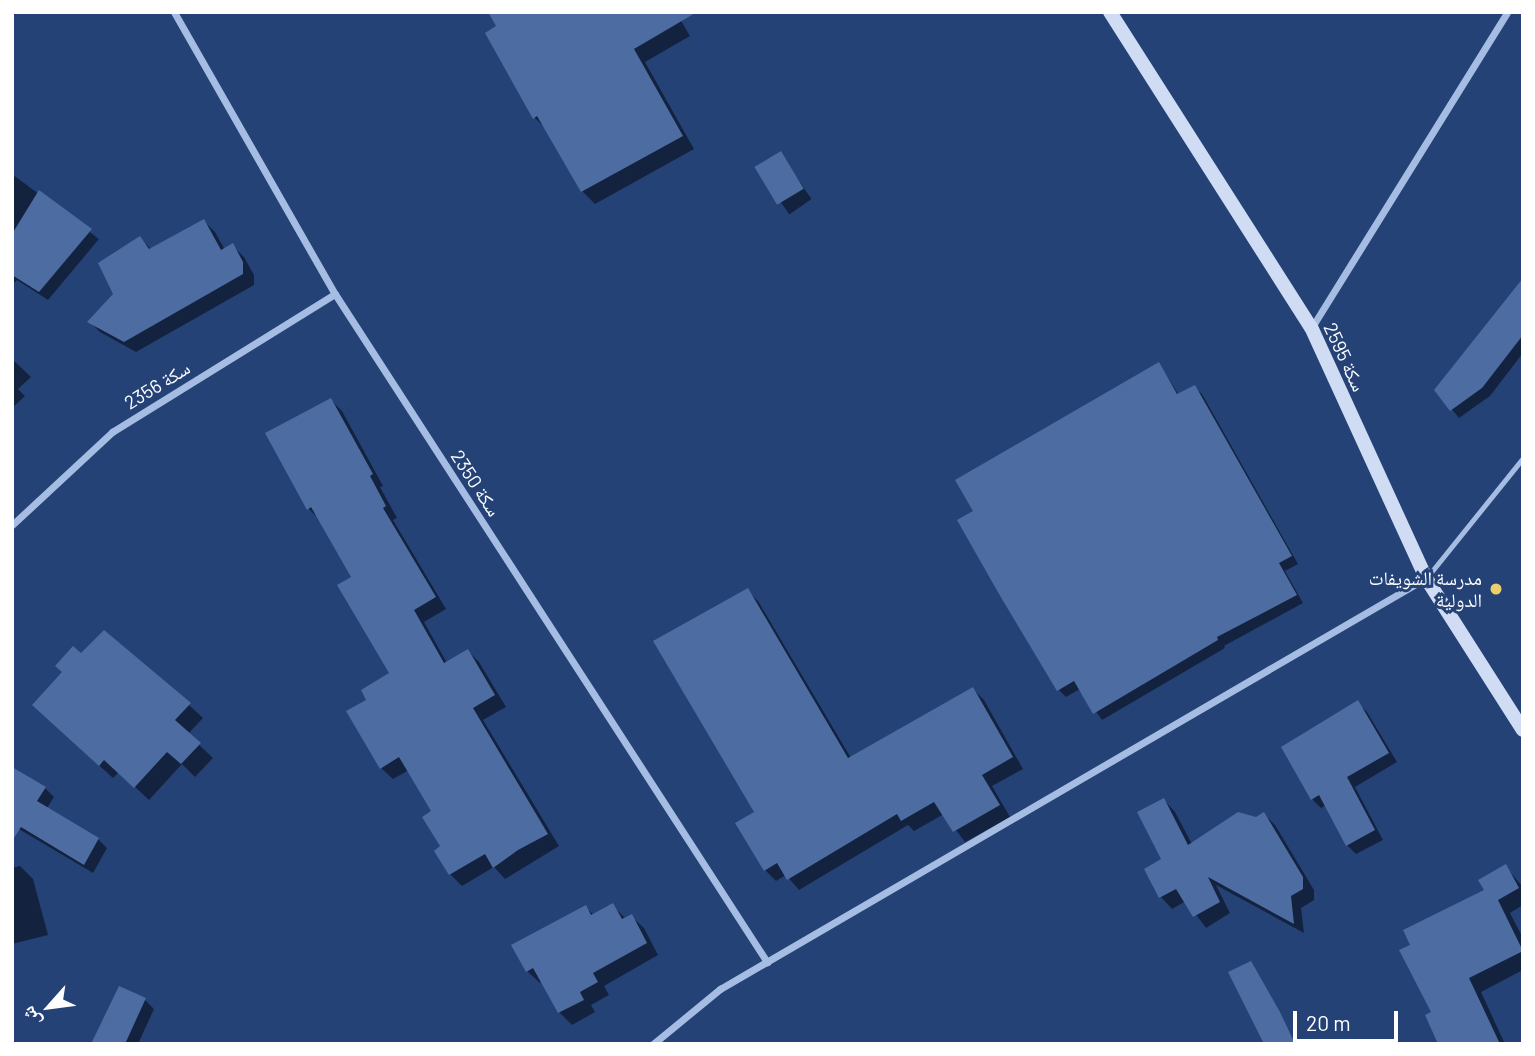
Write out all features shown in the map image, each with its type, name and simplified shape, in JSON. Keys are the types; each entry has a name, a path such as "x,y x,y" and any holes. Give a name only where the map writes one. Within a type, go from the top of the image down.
{"street":[{"name":"سكة 2350","path":"174,12 335,293 767,962"},
{"name":"سكة 2595","path":"1110,12 1311,327 1426,578 1523,730"},
{"path":"1311,327 1507,12"},
{"name":"سكة 2356","path":"12,525 112,432 335,293"},
{"path":"653,1044 720,989 1426,578"}],"lane":[{"path":"1426,578 1523,458"}],"building":[{"path":"488,12 697,12 634,49 683,136 581,192 537,116 533,119 485,33 496,26"},
{"path":"781,151 804,189 777,205 754,167"},
{"path":"39,190 92,229 39,292 12,275 12,234"},
{"path":"204,219 221,250 233,243 243,262 243,274 124,342 87,322 113,294 98,263 140,236 149,249"},
{"path":"1523,278 1523,335 1482,388 1450,411 1434,390"},
{"path":"1159,362 1177,394 1195,385 1292,556 1279,563 1297,595 1217,637 1218,640 1093,714 1074,681 1057,691 999,594 957,520 973,511 955,480"},
{"path":"331,398 373,474 370,476 386,506 383,508 436,597 414,610 444,663 468,649 495,695 473,708 548,834 518,850 493,868 485,854 449,875 434,851 440,846 422,817 431,811 399,757 380,769 346,711 366,700 361,690 389,673 337,585 351,577 311,507 307,510 265,433"},
{"path":"748,588 848,758 973,687 1013,757 982,775 1000,805 953,832 934,802 901,821 897,814 787,880 777,863 764,871 735,823 754,812 653,641"},
{"path":"104,630 191,703 175,720 201,743 181,764 167,752 134,788 104,760 99,766 32,705 62,672 55,666 73,646 81,653"},
{"path":"1358,700 1389,753 1347,777 1375,830 1346,846 1319,795 1311,800 1281,747"},
{"path":"12,767 46,787 37,801 99,838 84,865 21,827 12,841"},
{"path":"1164,798 1188,845 1238,812 1256,817 1264,812 1303,877 1303,889 1291,896 1294,924 1208,877 1220,902 1193,917 1176,889 1159,898 1144,869 1161,859 1137,812"},
{"path":"1506,864 1519,888 1498,900 1523,951 1469,978 1500,1044 1438,1044 1425,1015 1431,1012 1399,950 1410,945 1403,930 1484,890 1478,880"},
{"path":"613,903 622,919 632,914 647,943 593,973 598,982 580,992 584,1000 558,1013 533,968 526,972 511,945 586,905 591,915"},
{"path":"1251,961 1295,1044 1264,1044 1228,972"},
{"path":"119,986 146,998 125,1044 91,1044"}],"place":[{"name":"مدرسة الشويفات الدولية","path":"1496,589"}]}
